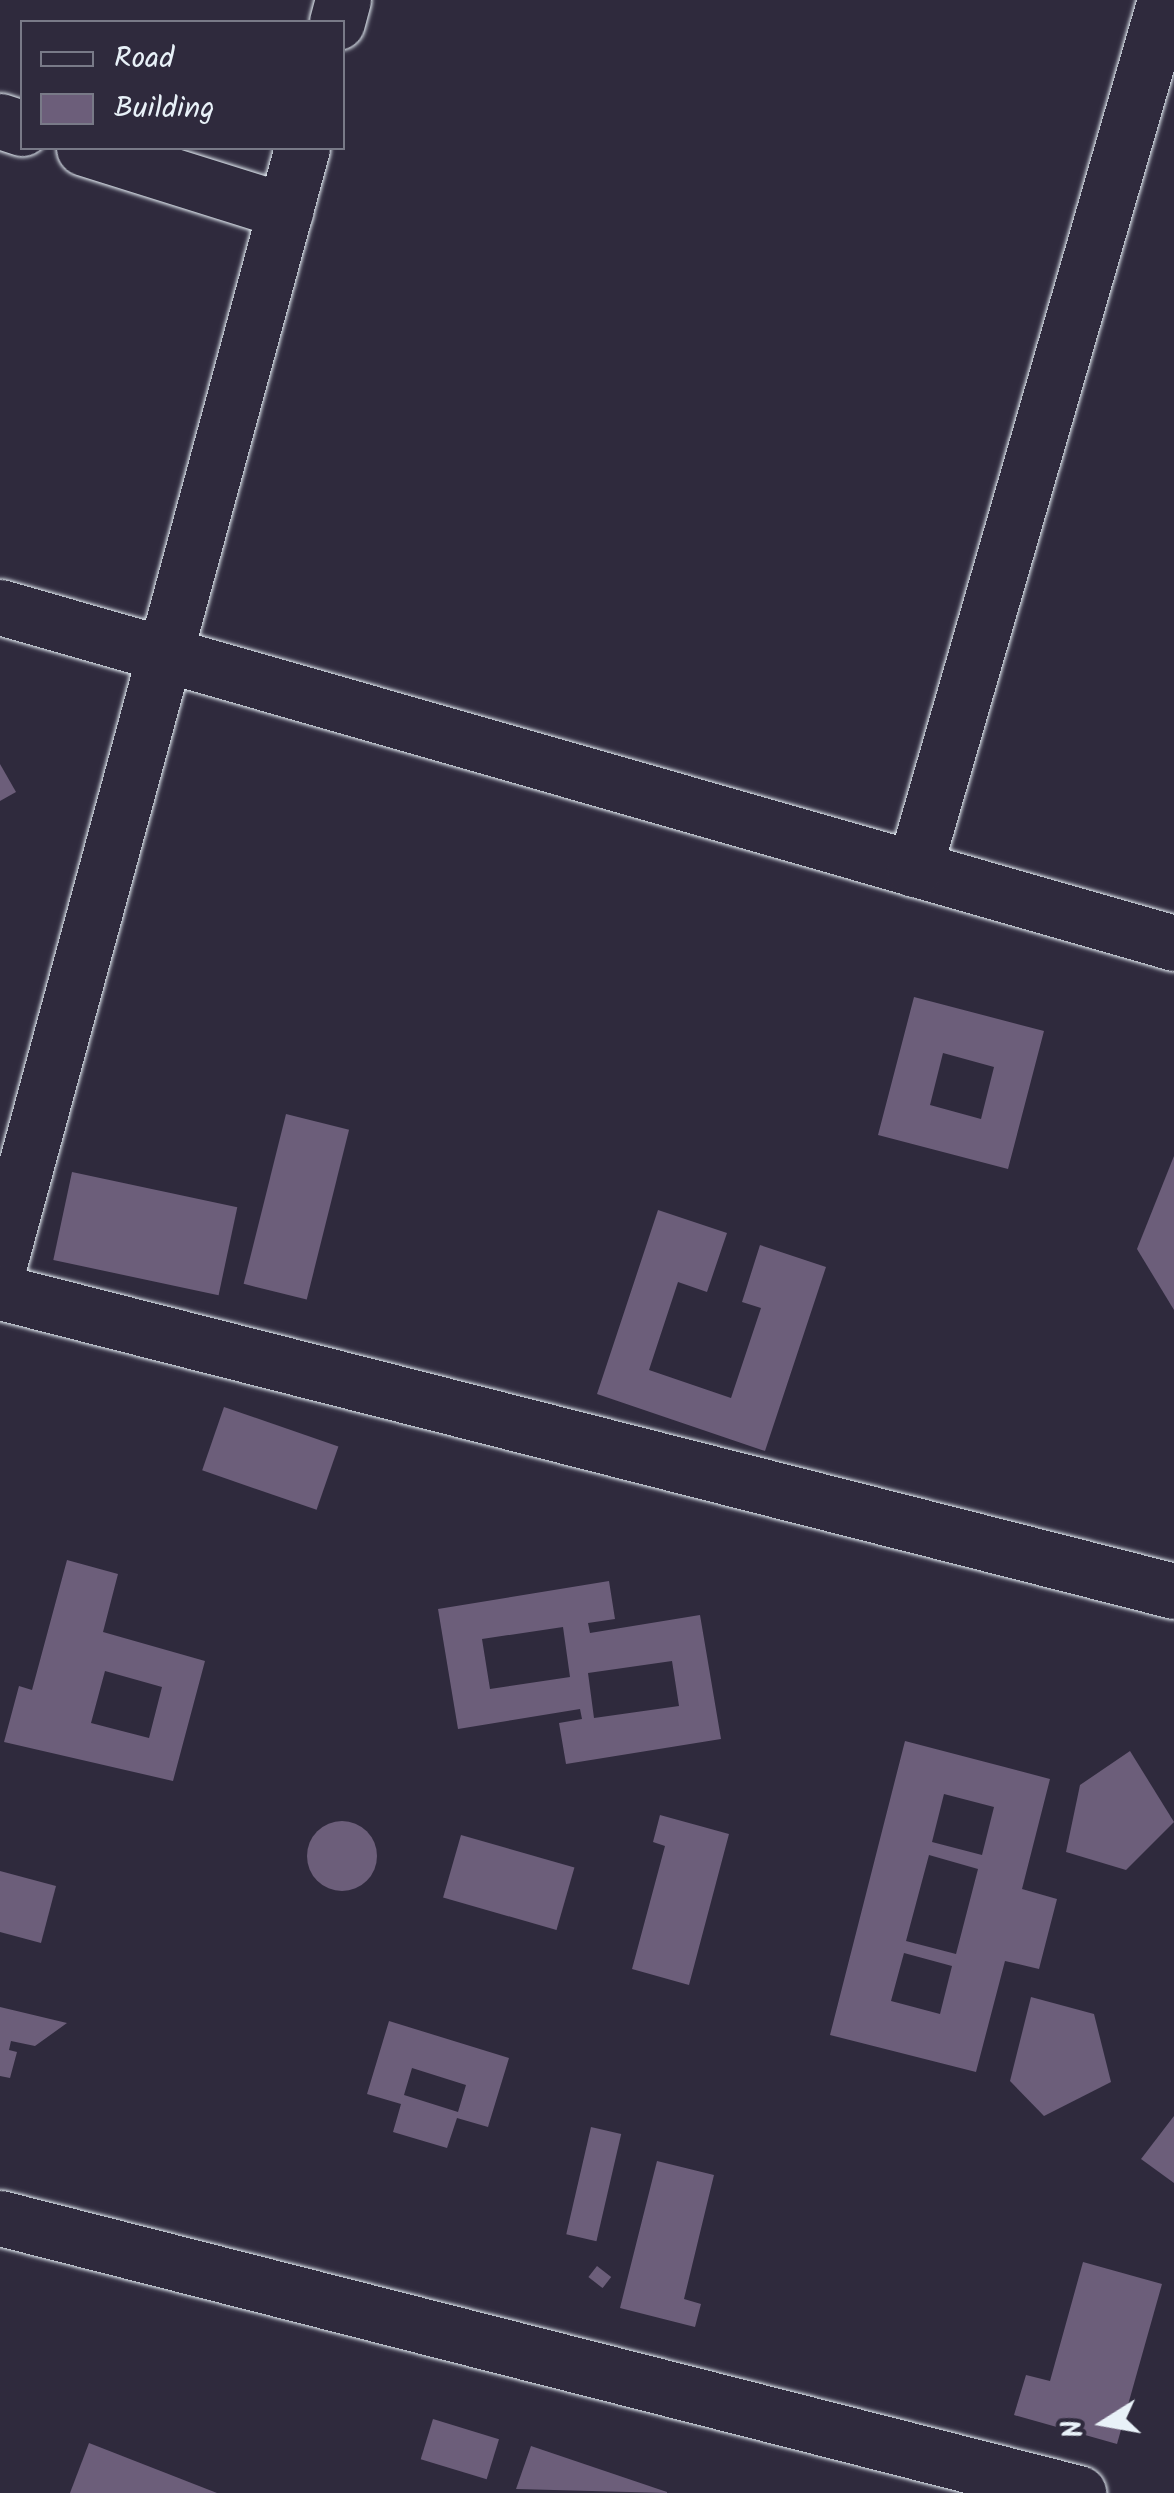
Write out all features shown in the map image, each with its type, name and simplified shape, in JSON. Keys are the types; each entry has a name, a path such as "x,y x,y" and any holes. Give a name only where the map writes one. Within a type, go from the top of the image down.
{"street":[{"path":"914,870 1165,0"},
{"path":"90,150 285,210"},
{"path":"0,1261 301,150"},
{"path":"0,607 1174,944"},
{"path":"0,1292 1174,1591"},
{"path":"0,2218 1078,2493"}],"building":[{"path":"0,764 16,792 0,801"},
{"path":"914,997 1044,1031 1008,1169 878,1135","holes":["943,1053 994,1067 981,1119 930,1105"]},
{"path":"286,1114 349,1130 307,1300 244,1284"},
{"path":"1174,1156 1174,1310 1137,1249"},
{"path":"72,1172 237,1207 219,1295 53,1260"},
{"path":"658,1210 727,1233 707,1292 678,1282 649,1370 731,1398 761,1308 742,1302 760,1245 826,1267 765,1451 597,1394"},
{"path":"224,1407 338,1446 317,1510 202,1470"},
{"path":"67,1560 118,1574 103,1632 205,1661 173,1781 4,1742 19,1686 32,1690","holes":["105,1671 162,1687 149,1738 91,1723"]},
{"path":"609,1581 615,1619 588,1623 590,1633 700,1615 721,1739 566,1764 559,1723 582,1719 580,1709 458,1729 438,1609","holes":["563,1627 570,1677 490,1689 482,1639","672,1661 679,1706 594,1718 588,1673"]},
{"path":"905,1741 1050,1779 1022,1889 1057,1899 1039,1969 1005,1961 976,2072 830,2035","holes":["944,1794 994,1807 982,1855 932,1842","929,1855 978,1869 956,1954 906,1941","904,1953 952,1966 940,2014 891,2001"]},
{"path":"1130,1751 1174,1822 1126,1870 1066,1852 1080,1785"},
{"path":"660,1815 729,1834 689,1985 632,1969 665,1846 653,1842"},
{"path":"342,1821 356,1823 367,1831 375,1842 375,1870 367,1881 356,1889 342,1891 328,1889 317,1881 309,1870 307,1856 309,1842 317,1831 328,1823"},
{"path":"461,1835 574,1868 557,1930 443,1897"},
{"path":"0,1871 56,1886 41,1943 0,1932"},
{"path":"1031,1997 1094,2014 1111,2082 1044,2116 1010,2081"},
{"path":"0,2007 67,2023 35,2046 11,2041 9,2050 17,2052 10,2078 0,2076"},
{"path":"389,2021 509,2058 488,2127 457,2118 447,2148 393,2132 401,2104 367,2094","holes":["412,2068 466,2085 458,2112 404,2095"]},
{"path":"1174,2116 1174,2183 1141,2159"},
{"path":"591,2127 621,2134 596,2241 566,2234"},
{"path":"657,2161 714,2175 684,2299 701,2304 695,2327 620,2308"},
{"path":"1083,2262 1162,2284 1117,2444 1014,2415 1026,2375 1050,2381"},
{"path":"597,2266 611,2277 603,2288 588,2277"},
{"path":"433,2419 499,2439 487,2479 421,2459"},
{"path":"89,2443 217,2493 70,2493"},
{"path":"531,2446 667,2492 667,2493 516,2489"}]}
